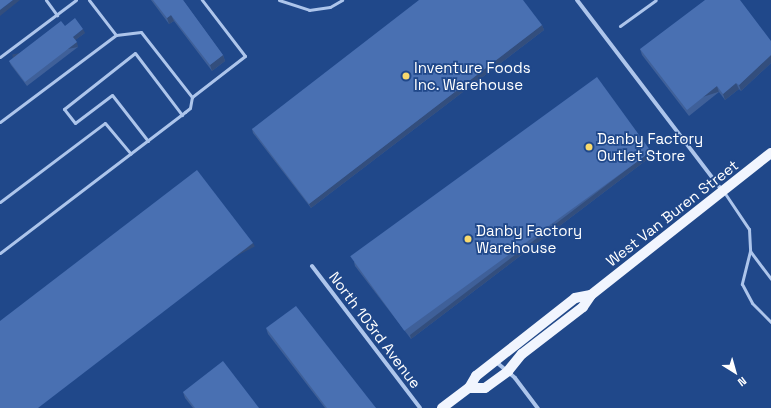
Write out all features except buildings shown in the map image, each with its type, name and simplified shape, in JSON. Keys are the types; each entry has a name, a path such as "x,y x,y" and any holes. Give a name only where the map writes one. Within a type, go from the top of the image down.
{"main road":[{"name":"West Van Buren Street","path":"469,388 485,388 508,371 522,354 583,307 591,295 724,192 771,153"},
{"name":"West Van Buren Street","path":"442,408 469,388 476,376 575,298 591,295"},
{"path":"508,371 518,350 545,328 548,319"}],"street":[{"path":"577,0 724,192"},
{"name":"North 103rd Avenue","path":"312,266 420,408"},
{"path":"495,361 508,371 538,408"}],"lane":[{"path":"46,0 57,15"},
{"path":"0,57 76,0"},
{"path":"89,0 116,35"},
{"path":"0,253 182,115 190,108 192,96 245,56 202,0"},
{"path":"280,0 309,10 330,7 342,0"},
{"path":"620,26 656,0"},
{"path":"0,122 116,35 140,32 192,96"},
{"path":"148,141 112,95 76,123 64,108 135,53 182,115"},
{"path":"0,202 105,123 131,154"},
{"path":"724,192 747,221 750,251 742,284 752,303 771,322"},
{"path":"750,251 771,279"}],"place":[{"name":"Inventure Foods Inc. Warehouse","path":"406,76"},
{"name":"Danby Factory Outlet Store","path":"589,147"},
{"name":"Danby Factory Warehouse","path":"468,239"}]}
